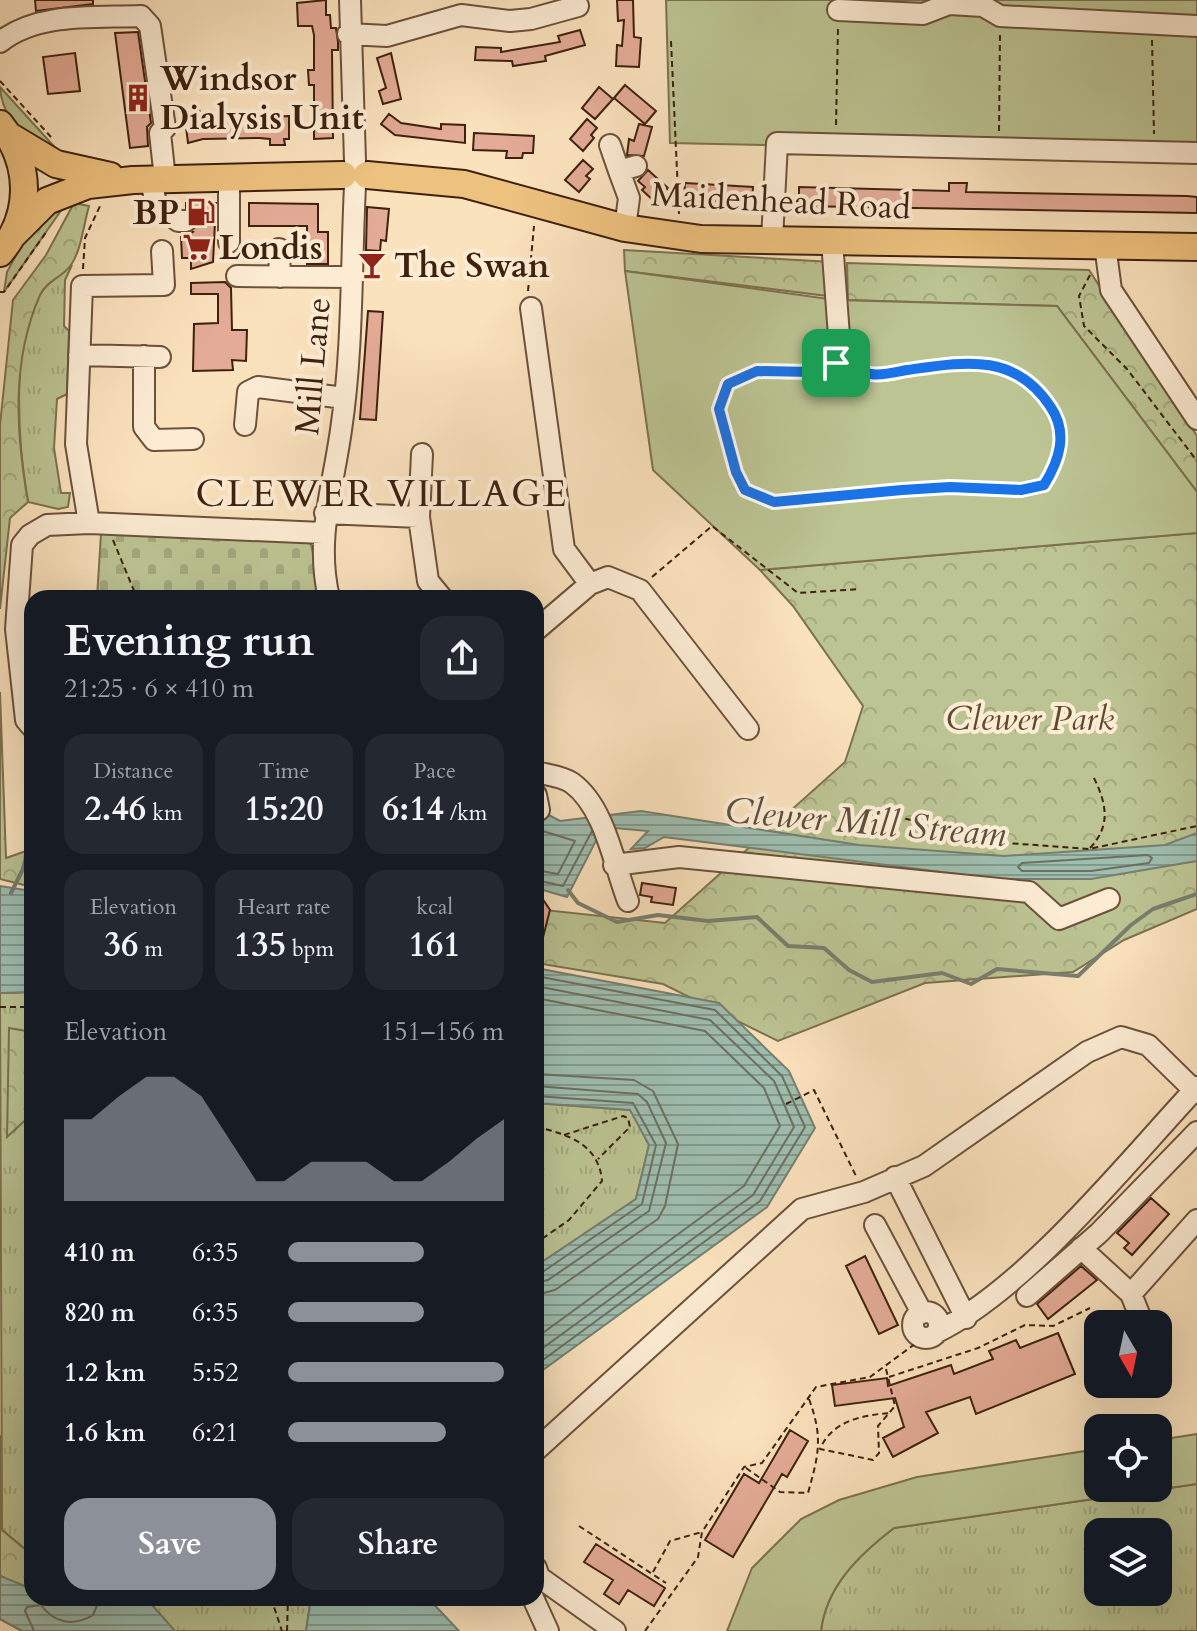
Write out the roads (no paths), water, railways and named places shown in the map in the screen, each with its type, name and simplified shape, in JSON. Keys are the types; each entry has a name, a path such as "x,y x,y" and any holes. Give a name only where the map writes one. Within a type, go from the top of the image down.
{"main road":[{"name":"Maidenhead Road","path":"4,130 56,164 149,179"},
{"path":"0,268 7,243 22,211 25,184 19,156 4,130"},
{"name":"Maidenhead Road","path":"7,243 39,206 56,195 88,185 149,179 355,175 464,184 625,228 680,236 1197,247"}],"street":[{"name":"Mill Lane","path":"327,590 322,571 324,523 342,429 355,175 348,34 350,0"},
{"path":"838,10 923,14 949,4 983,6 1000,16 1197,26"},
{"path":"348,34 387,36 461,15 510,21 528,9 581,7"},
{"path":"0,42 19,28 48,21 141,16 150,26 165,128 160,133 149,179 156,202 178,221 186,221"},
{"path":"772,240 777,143 836,142 1197,153"},
{"path":"610,145 627,168 629,198 625,228"},
{"path":"224,228 229,178"},
{"path":"832,241 839,336 836,363"},
{"path":"1105,245 1111,290 1197,419"},
{"path":"279,249 280,277"},
{"path":"98,523 76,444 82,286 164,285 162,251"},
{"path":"237,276 351,277"},
{"path":"531,308 564,549 590,584"},
{"path":"79,355 152,357 144,427 154,440 193,439"},
{"path":"245,425 248,392 258,387 344,398"},
{"path":"422,454 419,517 428,581 435,590"},
{"path":"24,630 22,545 30,535 47,525 324,523 419,517"},
{"path":"544,623 590,584 608,577 640,590 748,729"},
{"path":"544,774 569,780 595,810 628,901"},
{"path":"614,865 679,857 1029,892 1059,919 1109,899"},
{"path":"544,1443 802,1209 864,1192 924,1166 1087,1052 1121,1037 1148,1045 1196,1090 1056,1238 966,1318 930,1335 937,1319 931,1313 922,1313 875,1225"},
{"path":"1027,1296 1081,1248 1197,1132"},
{"path":"895,1177 966,1318"},
{"path":"1131,1294 1197,1220"},
{"path":"1081,1248 1131,1294 1137,1310"},
{"path":"544,1581 615,1631"},
{"path":"537,1606 548,1631"}],"water":[{"path":"641,811 859,845 1004,856 1165,845 1197,833 1197,861 1091,879 997,879 664,837 645,848 631,849 648,831 603,827 567,897 544,890 544,813 560,821"},
{"path":"0,886 24,890 24,992 0,993"},
{"path":"544,970 719,1003 789,1071 815,1128 767,1207 544,1369 544,1261 636,1199 649,1145 630,1110 544,1104"},
{"path":"0,1576 24,1586 24,1606 153,1606 175,1631 22,1631 0,1619"},
{"path":"310,1606 436,1606 459,1631 306,1631"}],"waterway":[{"path":"11,893 24,865"},
{"path":"568,890 578,903 617,922 658,915 708,921 757,917 788,946 824,948 849,970 872,982 942,973 971,984 997,969 1078,976 1131,925 1153,909 1197,894"}],"tunnel":[{"path":"186,221 216,221"}],"place":[{"name":"Windsor Dialysis Unit","path":"138,98"},
{"name":"BP","path":"201,212"},
{"name":"Londis","path":"197,247"},
{"name":"The Swan","path":"372,265"}],"district":[{"name":"CLEWER VILLAGE","path":"382,493"}],"park label":[{"name":"Clewer Park","path":"1030,718"}],"water label":[{"name":"Clewer Mill Stream","path":"866,821"}]}
